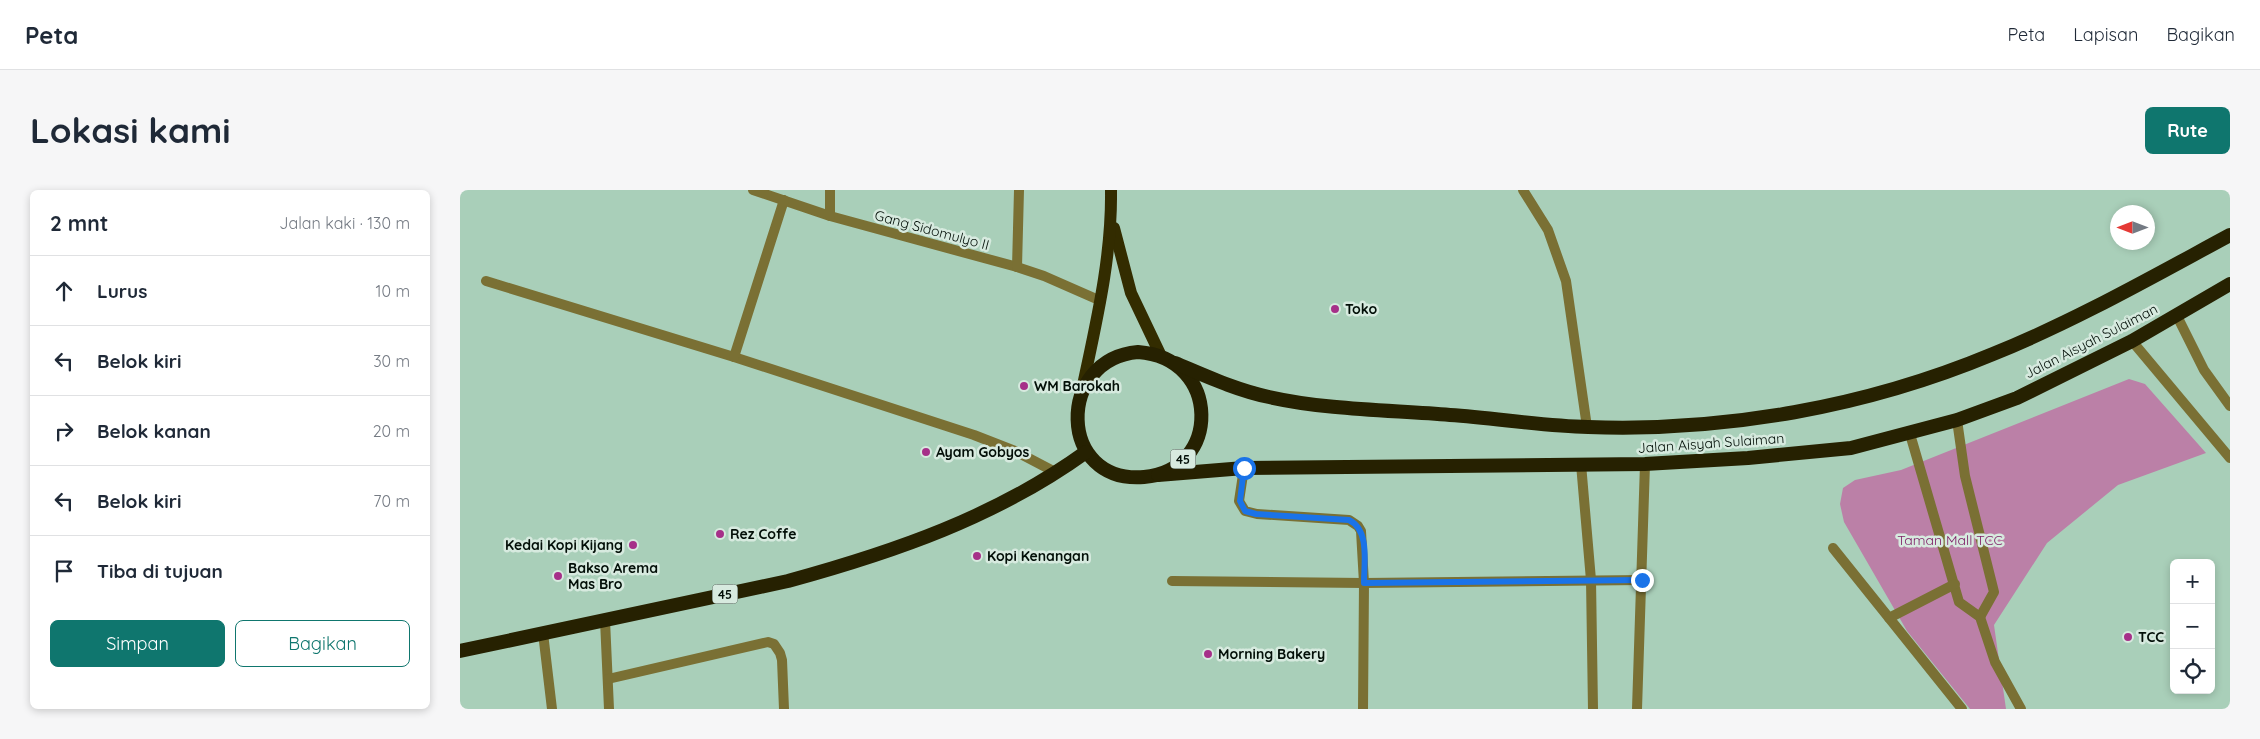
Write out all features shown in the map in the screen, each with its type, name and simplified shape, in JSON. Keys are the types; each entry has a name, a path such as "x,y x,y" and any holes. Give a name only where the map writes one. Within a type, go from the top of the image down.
{"highway":[{"name":"Jalan Aisyah Sulaiman","path":"1175,363 1220,382 1270,398 1314,404 1587,427 1653,426 1740,419 1826,407 1883,393 1937,376 1994,354 2058,325 2230,234"},
{"name":"Jalan Aisyah Sulaiman","path":"1158,475 1244,468 1645,464 1748,458 1851,448 1958,420 2017,398 2132,341 2230,284"},
{"name":"45","path":"1138,352 1161,356 1175,363 1197,390 1201,401 1202,424 1194,446 1179,464 1158,475 1142,477 1111,472 1093,462 1086,452 1078,420 1080,395 1096,370 1110,359 1138,352"},
{"name":"45","path":"460,651 788,581 893,550 983,514 1057,473 1086,452"}],"main road":[{"name":"45","path":"1080,395 1101,301 1112,218 1111,190"},
{"name":"45","path":"1112,218 1131,293 1161,356"}],"street":[{"name":"Gang Sidomulyo II","path":"753,190 830,216 1044,276 1101,301"},
{"path":"830,190 830,216"},
{"path":"1017,268 1019,190"},
{"path":"1523,190 1548,230 1566,281 1587,427"},
{"path":"734,357 784,200"},
{"path":"486,281 734,357 974,435 1015,451 1057,473"},
{"path":"2176,316 2204,370 2230,406"},
{"path":"2132,341 2230,458"},
{"path":"1958,420 1965,476 1994,592 1980,617"},
{"path":"1910,434 1959,602 1980,617 1995,662 2021,709"},
{"path":"1580,464 1591,580 1593,709"},
{"path":"1637,709 1645,464"},
{"path":"1244,468 1240,501 1245,511 1256,514 1349,520 1358,526 1363,539 1363,709"},
{"path":"1833,548 1962,709"},
{"path":"1172,581 1364,583 1642,580"},
{"path":"1889,618 1955,584"},
{"path":"605,620 609,709"},
{"path":"543,633 552,709"},
{"path":"608,679 768,642 774,644 780,653 784,709"}],"green space":[{"name":"Taman Mall TCC","path":"2129,379 2145,384 2206,453 2118,485 2047,543 1994,625 2006,709 1970,709 1907,631 1844,522 1840,504 1843,488 1855,480 1901,470"}],"place":[{"name":"Toko","path":"1335,309"},
{"name":"WM Barokah","path":"1024,386"},
{"name":"Ayam Gobyos","path":"926,452"},
{"name":"Rez Coffe","path":"720,534"},
{"name":"Kedai Kopi Kijang","path":"633,545"},
{"name":"Kopi Kenangan","path":"977,556"},
{"name":"Bakso Arema Mas Bro","path":"558,576"},
{"name":"TCC","path":"2128,637"},
{"name":"Morning Bakery","path":"1208,654"}],"route":[{"path":"1244,468 1240,501 1245,511 1256,514 1349,520 1358,526 1363,539 1364,583 1642,580"}]}
